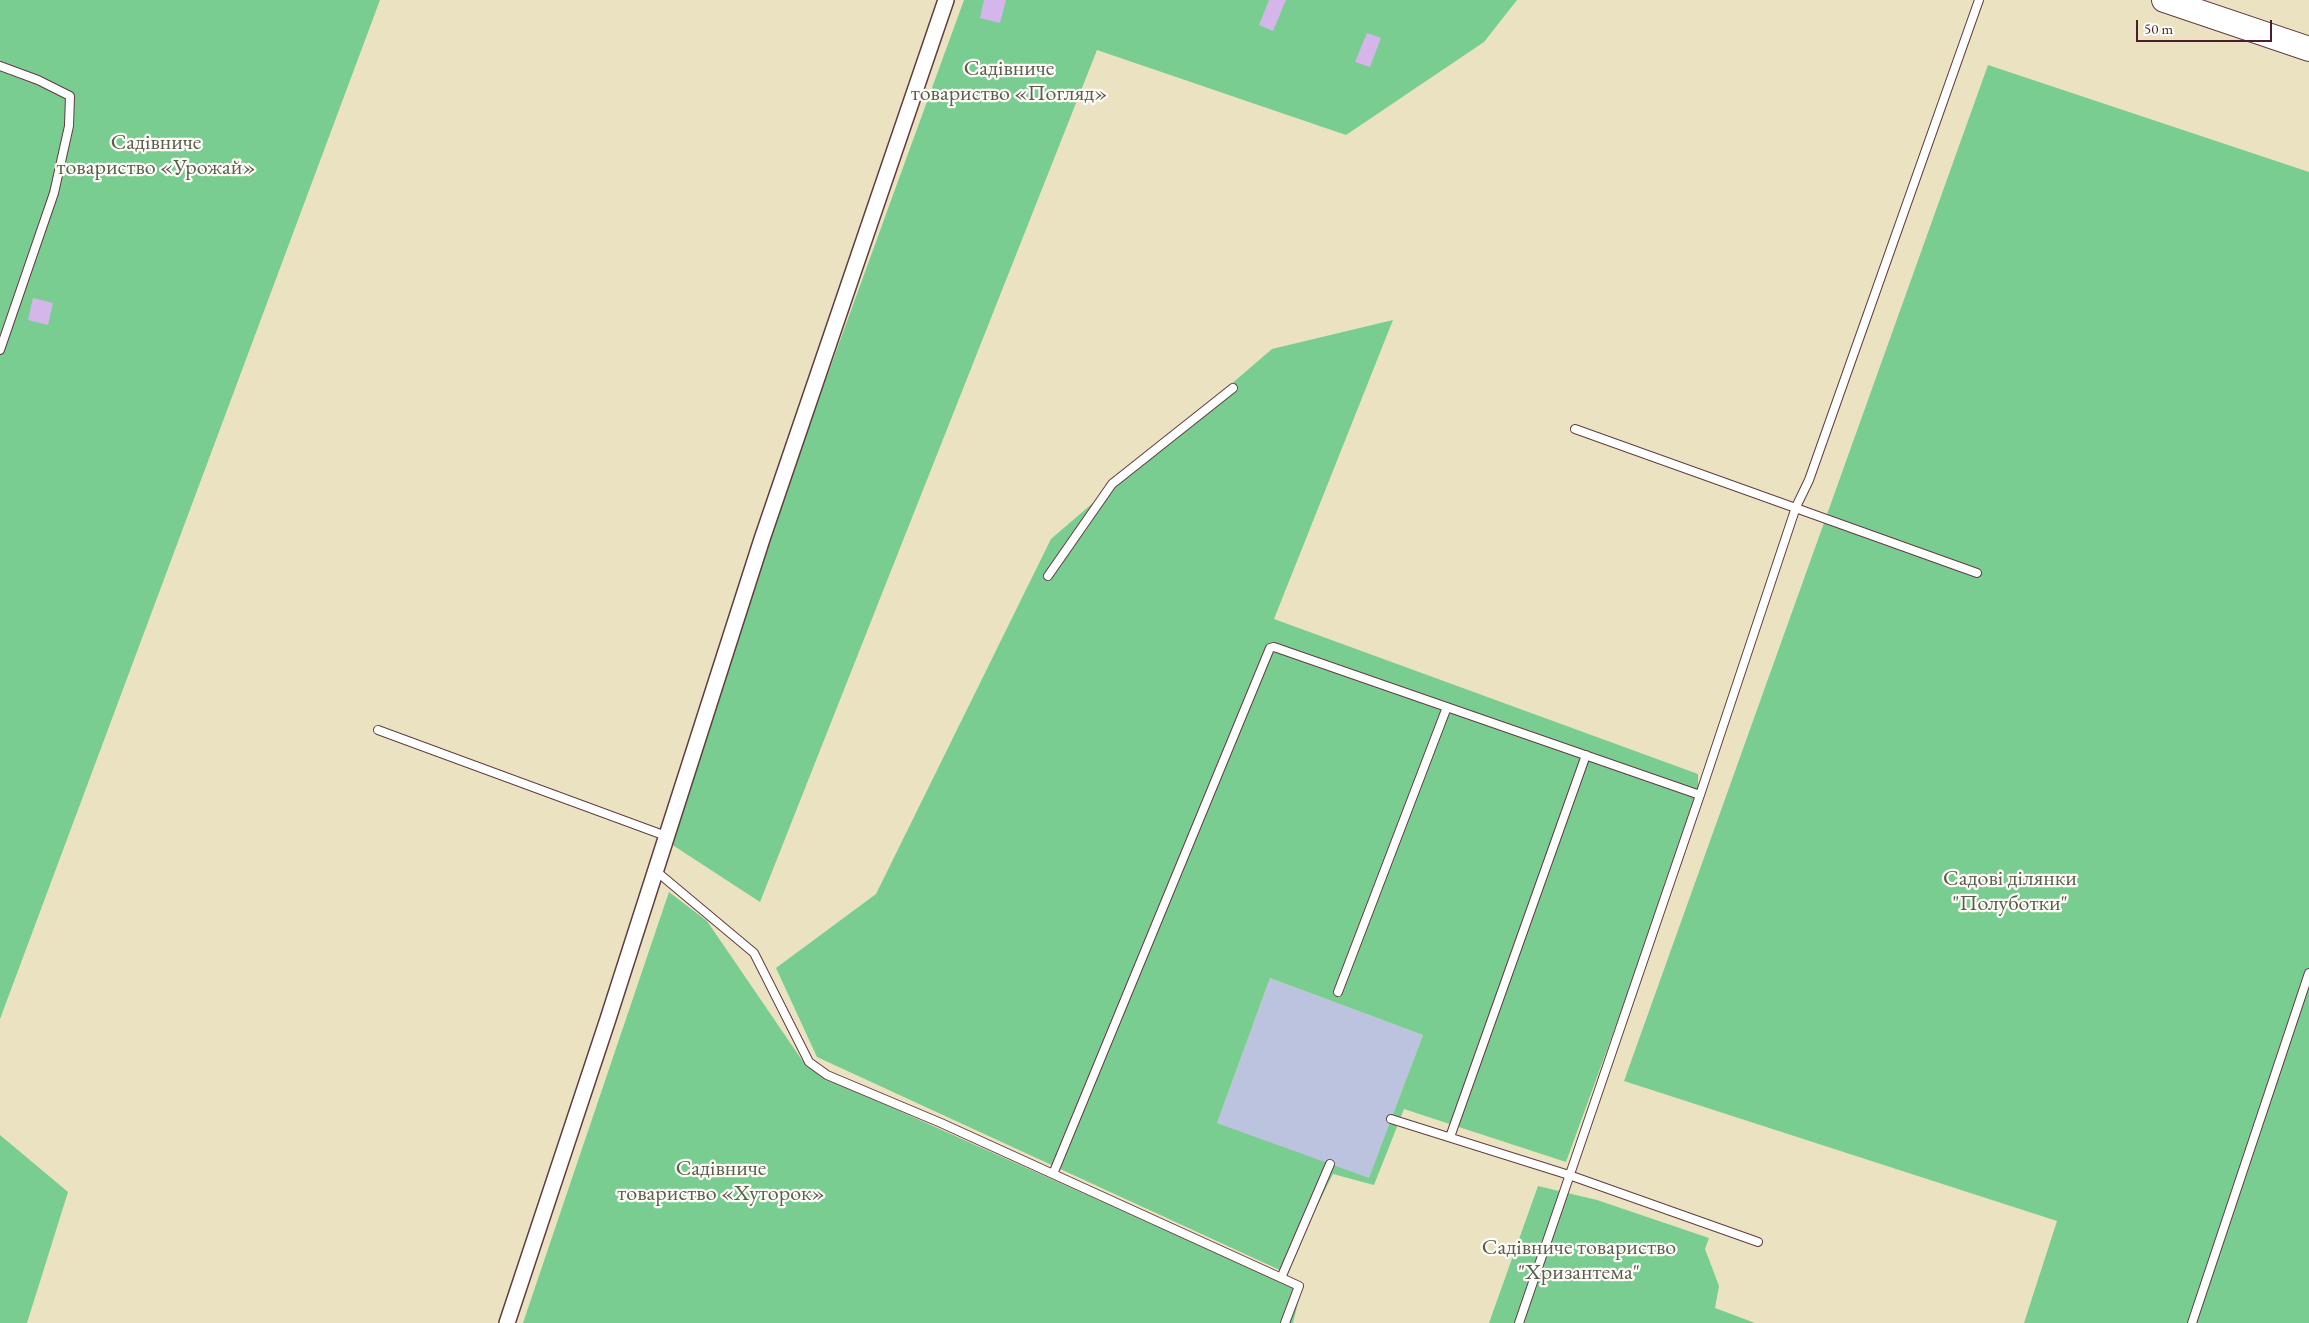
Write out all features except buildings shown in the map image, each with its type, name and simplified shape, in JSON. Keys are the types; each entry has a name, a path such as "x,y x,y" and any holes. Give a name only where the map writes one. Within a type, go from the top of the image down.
{"main road":[{"path":"2164,0 2309,49"}],"street":[{"path":"507,1323 766,530 946,0"}],"lane":[{"path":"1520,1323 1796,507 1809,480 1979,0"},
{"path":"0,66 38,80 70,96 69,126 54,193 0,350"},
{"path":"1048,576 1112,484 1232,388"},
{"path":"1575,430 1796,507 1977,573"},
{"path":"1053,1174 1270,648 1274,647 1700,795"},
{"path":"1338,992 1448,707"},
{"path":"378,730 666,836"},
{"path":"1450,1137 1586,755"},
{"path":"656,871 754,953 809,1062 827,1075 1053,1174 1299,1286 1285,1323"},
{"path":"2192,1323 2309,973"},
{"path":"1391,1118 1569,1175 1758,1242"},
{"path":"1281,1278 1330,1164"}],"shaded area":[{"path":"1270,978 1423,1035 1369,1179 1217,1123"}],"green space":[{"name":"Садівниче товариство «Урожай»","path":"0,0 380,0 0,1019"},
{"name":"Садівниче товариство «Погляд»","path":"964,0 1517,0 1484,42 1346,135 1097,50 760,902 668,842 751,585"},
{"name":"Садові ділянки \"Полуботки\"","path":"1988,65 2309,172 2309,1323 2024,1323 2057,1221 1624,1081"},
{"path":"1393,320 1274,619 1698,774 1698,800 1566,1162 1404,1109 1374,1185 1333,1174 1284,1272 817,1057 776,968 876,894 1051,539 1272,349","holes":["1270,978 1423,1035 1369,1178 1217,1123"]},
{"name":"Садівниче товариство «Хуторок»","path":"669,892 707,921 806,1066 846,1087 1301,1291 1293,1323 523,1323"},
{"path":"0,1135 68,1192 27,1323 0,1323"},
{"name":"Садівниче товариство \"Хризантема\"","path":"1538,1186 1597,1200 1709,1238 1705,1249 1719,1286 1715,1308 1755,1323 1489,1323"}]}
